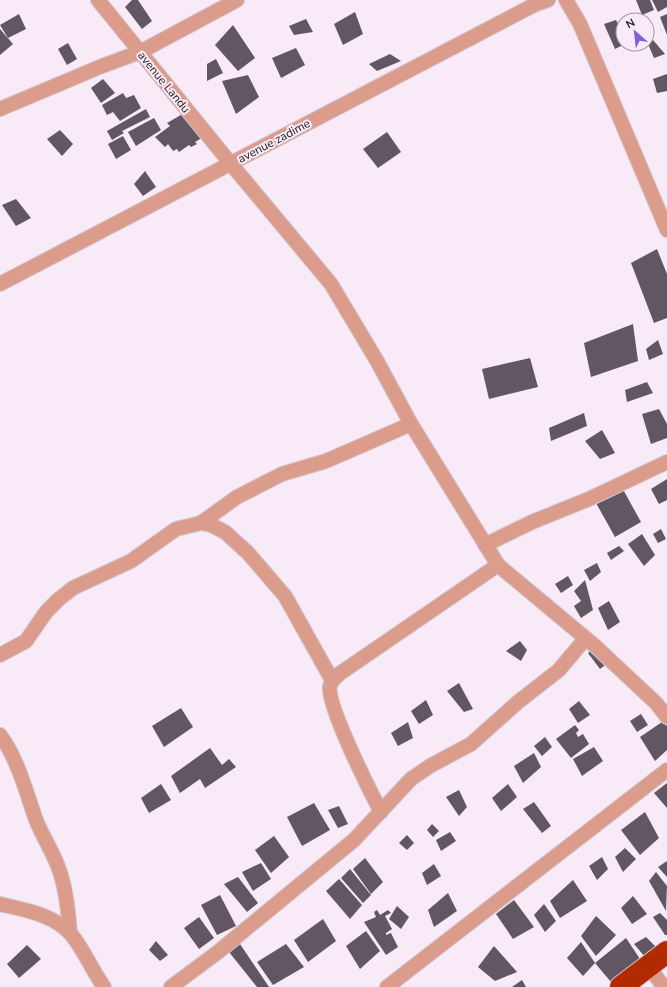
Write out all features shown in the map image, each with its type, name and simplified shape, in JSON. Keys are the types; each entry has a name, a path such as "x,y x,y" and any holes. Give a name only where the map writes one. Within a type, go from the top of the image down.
{"highway":[{"path":"621,987 667,952"}],"street":[{"name":"avenue Landu","path":"98,0 331,284 377,361 410,424 498,565 585,639 656,703 667,717"},
{"path":"0,109 102,66 140,52 237,0"},
{"name":"avenue zadime","path":"0,284 231,164 532,2 548,0"},
{"path":"566,0 580,24 667,230"},
{"path":"0,655 26,641 46,612 73,588 131,561 176,529 200,523 237,497 282,474 326,461 410,424"},
{"path":"485,544 532,522 589,499 667,462"},
{"path":"200,523 211,525 224,532 248,553 285,596 332,680 330,694 335,711 367,785 381,812"},
{"path":"332,680 498,565"},
{"path":"171,987 218,952 354,840 411,779 430,766 471,744 518,702 559,670 585,639"},
{"path":"0,735 6,743 21,777 39,826 58,865 66,896 70,933"},
{"path":"387,987 667,770"},
{"path":"0,904 39,914 52,920 70,933 104,987"},
{"path":"648,966 664,987"}],"building":[{"path":"132,0 138,0 152,21 142,29 125,7"},
{"path":"636,0 650,0 654,10 649,12 641,12"},
{"path":"652,0 667,0 667,7 658,12"},
{"path":"355,12 363,34 343,45 334,24"},
{"path":"19,14 26,29 8,38 0,25"},
{"path":"667,14 667,35 660,17"},
{"path":"306,19 313,32 294,35 289,26"},
{"path":"615,20 615,49 604,24"},
{"path":"233,25 255,58 238,71 215,45"},
{"path":"0,29 13,44 0,55"},
{"path":"655,42 665,54 654,58 651,52 655,52"},
{"path":"68,43 77,59 67,65 58,49"},
{"path":"296,48 305,65 281,78 272,58"},
{"path":"390,54 401,61 377,71 369,64"},
{"path":"216,59 223,73 207,81 207,64"},
{"path":"667,74 667,91 657,93 653,79"},
{"path":"248,75 259,97 236,114 222,81"},
{"path":"103,79 115,93 101,103 91,88"},
{"path":"123,93 126,98 134,95 141,108 120,121 113,112 107,115 102,105"},
{"path":"146,109 150,117 122,131 124,133 112,140 107,131"},
{"path":"186,112 205,136 195,142 197,144 191,147 189,145 179,152 177,149 173,151 168,144 165,147 155,137 170,126 167,123"},
{"path":"154,118 161,130 136,146 128,132"},
{"path":"60,130 73,144 62,156 47,139"},
{"path":"387,132 401,152 378,168 363,149"},
{"path":"123,136 131,150 116,159 108,144"},
{"path":"145,171 156,187 143,196 134,184"},
{"path":"16,199 31,218 16,226 2,205"},
{"path":"657,249 667,274 667,318 654,323 631,263"},
{"path":"633,324 638,361 591,377 584,343"},
{"path":"658,340 663,354 649,360 646,349"},
{"path":"530,358 538,387 489,399 482,369"},
{"path":"647,382 653,393 627,402 625,390"},
{"path":"659,409 667,424 667,438 651,444 642,414"},
{"path":"584,413 587,426 551,441 549,428"},
{"path":"602,430 615,453 600,459 585,441"},
{"path":"667,479 667,500 659,504 651,489"},
{"path":"620,484 641,522 615,537 596,503"},
{"path":"661,529 666,539 658,543 653,534"},
{"path":"642,534 655,555 644,566 628,544"},
{"path":"619,546 624,551 611,560 607,553"},
{"path":"597,563 601,572 590,581 584,570"},
{"path":"568,576 573,585 561,593 555,584"},
{"path":"585,580 593,610 581,618 574,606 581,601 574,591"},
{"path":"609,601 620,622 608,630 598,608"},
{"path":"520,641 527,650 521,661 506,651"},
{"path":"599,645 612,660 600,669 588,653"},
{"path":"459,683 473,709 464,712 447,691"},
{"path":"426,700 433,715 419,724 411,711"},
{"path":"579,701 590,715 578,723 569,709"},
{"path":"181,708 193,727 164,747 152,726"},
{"path":"641,714 648,725 637,732 630,721"},
{"path":"408,722 413,738 398,746 391,733"},
{"path":"662,722 667,726 667,750 655,761 640,737"},
{"path":"575,725 579,730 576,733 578,737 583,734 589,744 571,758 556,739"},
{"path":"545,737 552,747 542,756 534,746"},
{"path":"594,747 603,761 582,776 573,759"},
{"path":"210,748 222,765 229,759 236,767 205,788 200,779 180,793 171,776"},
{"path":"534,753 541,767 523,783 514,766"},
{"path":"667,783 667,808 654,793"},
{"path":"161,784 171,800 149,813 141,798"},
{"path":"508,784 517,797 501,811 492,798"},
{"path":"459,790 467,807 459,816 446,797"},
{"path":"534,802 551,826 542,833 523,809"},
{"path":"314,803 330,830 302,846 287,817"},
{"path":"339,806 348,824 338,828 328,810"},
{"path":"645,812 659,838 640,855 621,830"},
{"path":"432,824 439,831 433,837 427,830"},
{"path":"450,832 456,841 441,851 436,840"},
{"path":"407,835 414,843 407,850 399,843"},
{"path":"274,836 289,857 271,873 255,850"},
{"path":"625,848 636,859 623,872 615,857"},
{"path":"602,857 608,869 597,880 589,866"},
{"path":"365,858 383,882 371,894 353,869"},
{"path":"667,861 667,877 658,867"},
{"path":"261,863 271,879 253,891 242,872"},
{"path":"434,864 441,876 427,885 422,873"},
{"path":"350,869 371,895 363,903 341,878"},
{"path":"656,872 667,886 666,911 649,881"},
{"path":"238,877 258,903 247,912 224,884"},
{"path":"339,879 362,905 350,919 326,891"},
{"path":"573,880 587,901 560,918 550,901"},
{"path":"448,893 457,911 434,927 428,910"},
{"path":"220,895 236,926 217,935 201,905"},
{"path":"633,896 647,914 632,924 621,908"},
{"path":"514,900 534,927 513,939 496,914"},
{"path":"544,904 556,921 545,932 534,915"},
{"path":"397,906 409,917 401,929 389,919"},
{"path":"377,910 380,915 388,910 391,913 385,916 392,929 386,933 386,935 391,933 398,947 386,955 364,922 376,917 374,912"},
{"path":"660,913 667,920 667,935 665,935 653,917"},
{"path":"596,916 616,935 596,956 581,936"},
{"path":"199,917 214,938 199,949 184,928"},
{"path":"323,919 336,941 308,962 294,940"},
{"path":"366,931 380,951 360,969 346,946"},
{"path":"646,937 656,947 645,957 634,944"},
{"path":"626,938 642,962 611,982 595,963"},
{"path":"156,941 168,955 160,961 149,950"},
{"path":"581,942 595,963 583,976 567,958"},
{"path":"240,944 269,987 257,987 229,952"},
{"path":"286,944 304,967 273,985 257,962"},
{"path":"27,945 41,959 19,978 7,964"},
{"path":"494,946 517,972 495,981 478,967"},
{"path":"522,980 526,987 512,987"}]}
